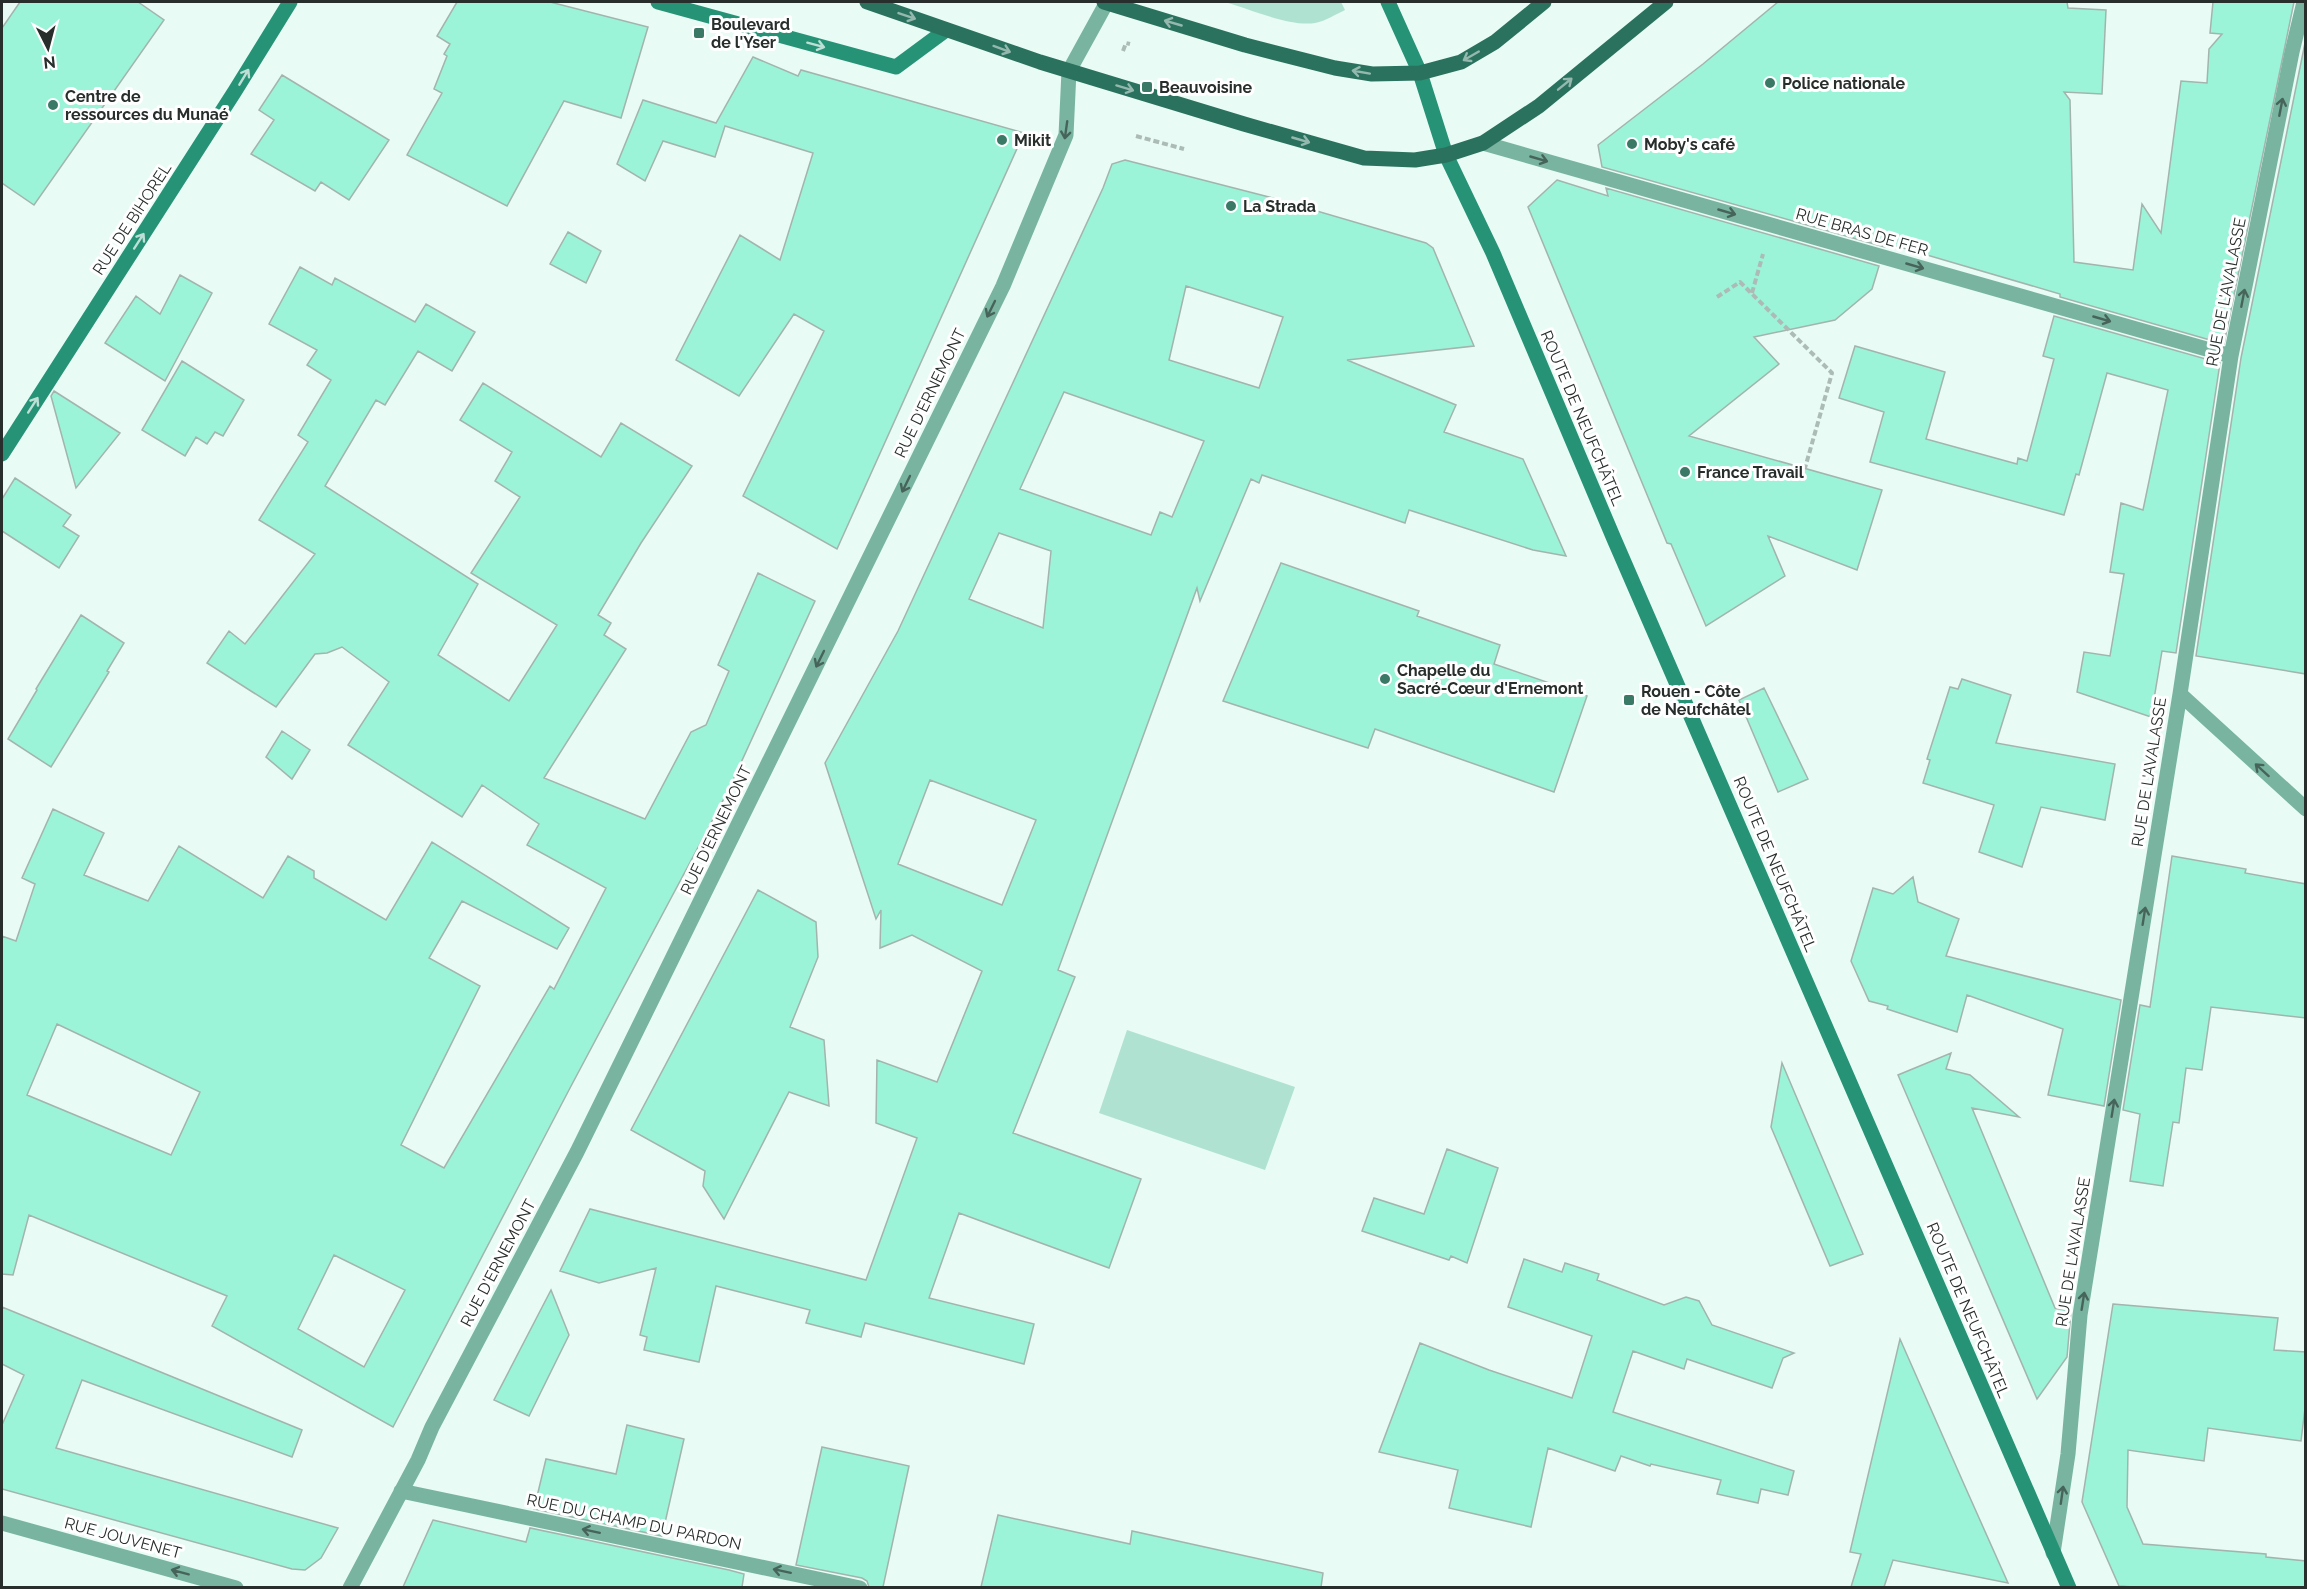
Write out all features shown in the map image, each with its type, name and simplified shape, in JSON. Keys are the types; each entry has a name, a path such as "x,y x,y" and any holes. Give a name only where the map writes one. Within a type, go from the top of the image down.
{"main road":[{"name":"RUE DE BIHOREL","path":"2,454 235,92 290,2"},
{"path":"658,2 897,67 946,30"},
{"path":"867,2 1069,71 1364,158 1415,160 1446,155 1483,143 1539,106 1666,2"},
{"path":"1105,2 1245,45 1335,68 1372,74 1420,73 1461,62 1495,42 1544,2"},
{"name":"ROUTE DE NEUFCHÂTEL","path":"1388,2 1420,73 1446,155 1493,253 1619,550 2069,1587"}],"street":[{"path":"1069,71 1105,2"},
{"name":"RUE DE L'AVALASSE","path":"2054,1553 2068,1454 2080,1315 2180,694 2231,356 2304,2"},
{"name":"RUE D'ERNEMONT","path":"350,1587 577,1152 1003,286 1066,135 1069,71"},
{"name":"RUE BRAS DE FER","path":"1483,143 2231,356"},
{"path":"2180,694 2306,809"},
{"name":"RUE DU CHAMP DU PARDON","path":"401,1491 860,1587"},
{"name":"RUE JOUVENET","path":"2,1523 236,1587"}],"path":[{"path":"1136,136 1185,149"},
{"path":"1752,294 1771,225"},
{"path":"1717,297 1740,282 1832,373 1805,468"}],"green space":[{"path":"1225,2 1341,2 1345,10 1323,21 1305,24 1282,20"},
{"path":"1127,1030 1295,1087 1265,1170 1099,1113"}],"building":[{"name":"Centre de ressources du Munaé","path":"20,2 138,2 164,20 34,205 2,183 2,28"},
{"path":"457,2 550,2 648,27 621,118 564,101 507,206 407,155 442,93 434,89 447,56 444,54 450,44 437,36"},
{"path":"1778,2 2067,2 2068,8 2106,10 2102,94 2064,92 2070,100 2074,262 2133,270 2142,204 2161,233 2181,81 2207,83 2209,49 2222,34 2210,33 2213,2 2294,2 2224,344 2060,297 2060,294 1886,243 1885,247 1602,167 1598,145 1703,64"},
{"path":"2306,38 2306,674 2196,656 2241,358"},
{"path":"753,57 798,76 801,70 1024,133 837,549 743,496 824,331 794,314 739,396 676,360 740,235 780,260 813,153 725,126 715,157 663,141 645,181 617,164 643,100 716,123"},
{"path":"282,75 389,140 349,200 321,182 315,191 251,154 274,120 259,110"},
{"path":"1125,160 1269,197 1426,243 1433,248 1474,346 1347,360 1456,405 1444,432 1523,459 1566,556 1533,550 1409,510 1405,523 1262,475 1259,483 1251,479 1200,601 1197,588 1058,970 1075,977 1013,1133 1141,1179 1109,1268 959,1213 929,1298 1034,1324 1024,1364 865,1323 861,1337 806,1323 810,1310 716,1286 699,1362 644,1350 647,1337 640,1335 656,1268 599,1283 560,1271 590,1209 866,1280 917,1138 876,1123 877,1060 937,1082 982,971 912,935 880,948 881,910 876,919 825,763 898,631 1103,188 1112,164","holes":["1186,286 1283,317 1259,388 1169,360","1064,392 1204,441 1172,517 1160,512 1151,535 1020,489","999,533 1051,551 1043,628 969,599","930,780 1036,820 1002,905 898,864"]},
{"path":"1557,180 1608,196 1606,188 1879,266 1872,289 1835,320 1754,337 1779,364 1689,436 1882,490 1857,570 1768,536 1785,576 1706,626 1671,544 1667,543 1528,207"},
{"path":"568,232 601,251 586,283 550,264"},
{"path":"300,267 332,285 335,278 415,322 426,304 475,332 452,371 418,351 385,405 376,400 325,486 478,584 438,655 509,701 557,625 471,573 520,497 495,481 512,452 460,420 483,383 601,457 621,423 692,466 641,543 598,615 611,623 604,635 626,649 544,778 645,819 691,732 706,725 729,671 718,665 758,573 815,601 728,791 393,1427 212,1326 227,1296 29,1215 13,1275 2,1274 2,936 16,941 35,884 22,878 53,809 104,833 84,875 148,901 179,846 263,898 288,856 314,871 314,878 386,920 432,842 569,928 557,949 462,901 429,958 480,986 401,1145 444,1168 550,986 554,989 606,888 527,845 539,824 482,785 462,817 348,745 389,682 342,647 327,653 315,654 276,707 207,663 229,631 245,644 315,554 259,520 308,442 298,435 331,380 307,365 317,350 269,324","holes":["57,1024 200,1092 171,1155 27,1095","334,1255 405,1290 364,1367 298,1329"]},
{"path":"180,275 212,293 165,381 105,343 136,296 160,314"},
{"path":"2054,316 2220,363 2176,653 2162,651 2151,717 2077,692 2084,652 2110,656 2124,574 2110,572 2121,503 2143,510 2168,390 2107,373 2079,475 2076,474 2064,515 1870,462 1884,412 1839,398 1855,346 1945,372 1926,439 2017,464 2018,458 2027,461 2054,359 2043,356"},
{"path":"182,361 244,400 223,436 215,432 207,444 196,437 185,456 142,430"},
{"path":"54,391 120,433 76,488 51,396"},
{"path":"15,478 71,515 63,526 79,536 59,568 2,531 2,499"},
{"name":"Chapelle du Sacré-Cœur d'Ernemont","path":"1281,563 1419,611 1417,616 1500,645 1494,664 1587,696 1554,792 1375,729 1368,748 1223,701"},
{"path":"81,615 124,643 51,767 8,739"},
{"path":"1962,679 2011,695 1996,743 2115,764 2105,820 2041,807 2022,867 1979,852 1994,805 1923,783 1930,760 1927,759 1950,687 1958,689"},
{"path":"1764,688 1808,779 1778,792 1739,700"},
{"path":"282,731 310,750 292,779 266,757"},
{"path":"2172,856 2246,869 2245,873 2306,884 2306,1018 2211,1007 2202,1070 2186,1068 2179,1123 2173,1122 2163,1186 2130,1181 2140,1114 2123,1110 2140,1005 2150,1007"},
{"path":"1913,877 1918,902 1959,919 1946,956 2121,1000 2104,1106 2048,1095 2063,1029 1967,995 1957,1032 1869,1001 1851,961 1873,888 1893,894"},
{"path":"758,890 816,922 818,957 790,1027 824,1040 829,1106 789,1092 724,1219 703,1186 705,1171 631,1130"},
{"path":"1951,1053 1946,1069 1970,1075 2019,1117 1972,1108 2055,1308 2071,1311 2067,1357 2037,1399 1898,1075"},
{"path":"1782,1063 1863,1254 1830,1266 1771,1127"},
{"path":"1447,1149 1498,1168 1467,1263 1451,1256 1449,1260 1362,1231 1374,1198 1424,1214"},
{"path":"1524,1259 1562,1272 1565,1263 1599,1274 1597,1280 1664,1305 1686,1297 1699,1301 1712,1325 1794,1353 1783,1358 1772,1388 1687,1359 1684,1369 1633,1351 1613,1412 1794,1471 1788,1495 1761,1489 1758,1503 1717,1494 1721,1480 1651,1464 1650,1466 1621,1456 1615,1471 1548,1448 1531,1527 1449,1508 1458,1470 1379,1452 1420,1343 1489,1370 1572,1398 1592,1336 1508,1307"},
{"path":"551,1290 569,1335 529,1416 494,1400"},
{"path":"2113,1304 2278,1318 2274,1350 2306,1352 2306,1400 2301,1441 2208,1428 2204,1461 2128,1450 2127,1507 2143,1544 2266,1554 2266,1557 2306,1561 2306,1587 2119,1586 2082,1502"},
{"path":"2,1307 302,1430 292,1457 82,1380 56,1448 338,1528 321,1558 305,1570 292,1569 2,1489 2,1425 24,1375 2,1364"},
{"path":"1900,1339 2008,1583 1893,1560 1884,1587 1851,1587 1861,1554 1850,1552"},
{"path":"627,1425 684,1439 662,1536 534,1509 546,1459 616,1474"},
{"path":"822,1447 909,1466 883,1587 869,1587 867,1581 862,1578 796,1565"},
{"path":"998,1515 1130,1544 1132,1531 1323,1573 1321,1587 981,1587"},
{"path":"433,1520 526,1542 530,1528 729,1570 744,1574 742,1587 403,1587"}],"place":[{"name":"Boulevard de l'Yser","path":"699,33"},
{"name":"Police nationale","path":"1770,83"},
{"name":"Beauvoisine","path":"1147,87"},
{"name":"Centre de ressources du Munaé","path":"53,105"},
{"name":"Mikit","path":"1002,140"},
{"name":"Moby's café","path":"1632,144"},
{"name":"La Strada","path":"1231,206"},
{"name":"France Travail","path":"1685,472"},
{"name":"Chapelle du Sacré-Cœur d'Ernemont","path":"1385,679"},
{"name":"Rouen - Côte de Neufchâtel","path":"1629,700"}]}
